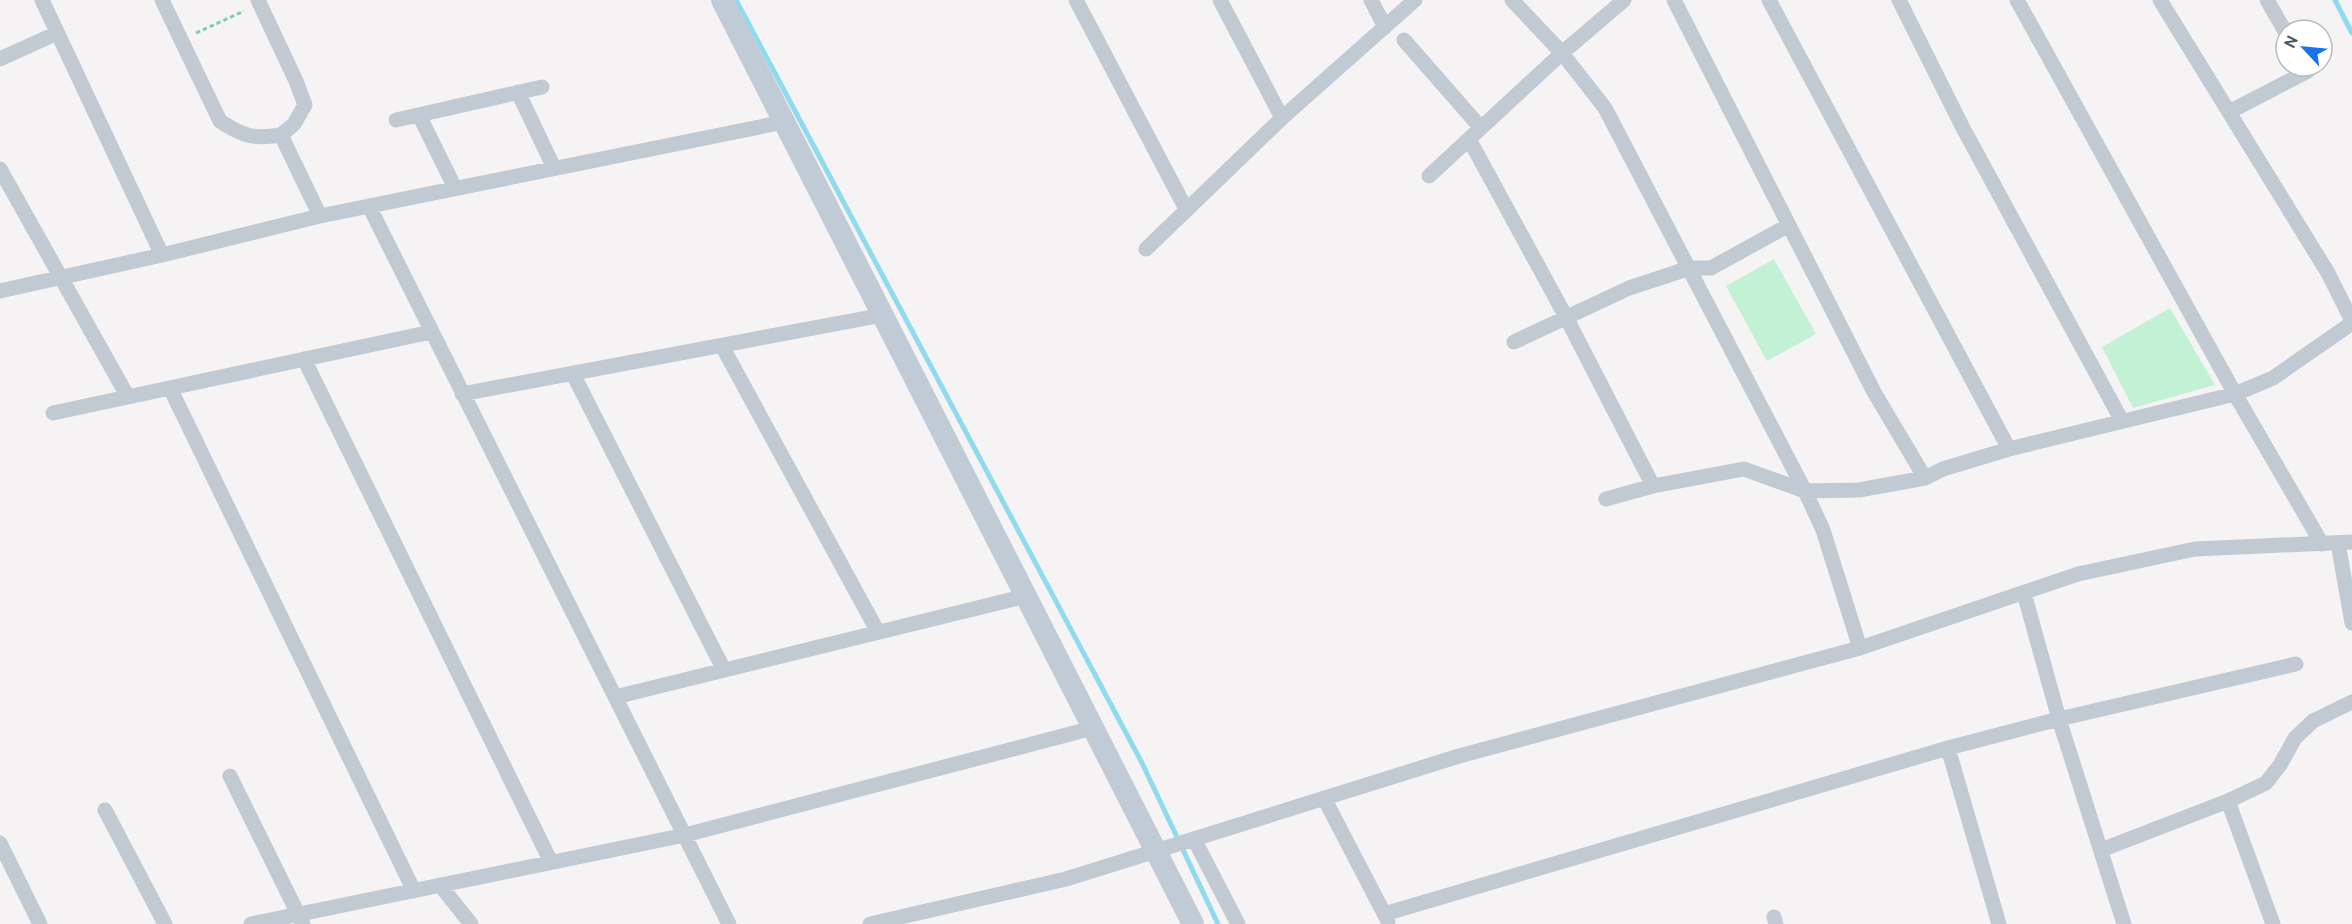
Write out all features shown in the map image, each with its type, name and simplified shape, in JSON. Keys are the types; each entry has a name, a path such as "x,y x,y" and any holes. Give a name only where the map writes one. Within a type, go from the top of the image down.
{"street":[{"path":"42,0 162,255"},
{"path":"162,0 220,121 238,133 258,139 281,135 294,124 305,105 297,81 259,2"},
{"path":"722,0 1193,924"},
{"path":"1076,0 1186,209"},
{"path":"1220,0 1282,118"},
{"path":"1371,0 1385,27"},
{"path":"1146,249 1282,118 1415,0"},
{"path":"1512,0 1562,53 1605,108 1805,491 1823,530 1860,648"},
{"path":"1429,176 1562,53 1624,0"},
{"path":"1674,0 1874,392 1925,478"},
{"path":"1769,0 2008,449"},
{"path":"1899,0 1963,128 2122,421"},
{"path":"2017,0 2235,394 2322,544"},
{"path":"1606,499 1653,486 1744,469 1805,491 1859,489 1925,478 1943,469 2008,449 2235,394 2273,378 2352,322 2328,273 2160,0"},
{"path":"2267,0 2277,18"},
{"path":"0,59 57,33"},
{"path":"1404,40 1481,128"},
{"path":"2229,112 2295,78"},
{"path":"396,120 542,87"},
{"path":"518,92 554,168"},
{"path":"419,115 456,188"},
{"path":"0,291 162,255 320,216 784,122"},
{"path":"281,135 320,216"},
{"path":"1469,139 1566,317 1653,486"},
{"path":"0,169 128,397"},
{"path":"369,206 729,924"},
{"path":"1514,342 1629,288 1690,268 1710,268 1789,225"},
{"path":"462,394 883,315"},
{"path":"53,414 431,332"},
{"path":"722,346 878,632"},
{"path":"304,359 551,862"},
{"path":"573,374 724,670"},
{"path":"170,388 414,891"},
{"path":"870,924 1066,879 1459,756 1860,648 2078,574 2194,549 2345,543 2352,623"},
{"path":"2024,593 2059,719 2124,924"},
{"path":"615,697 1026,596"},
{"path":"1324,798 1387,919 1948,748 2059,719 2296,664"},
{"path":"2101,850 2228,801 2266,783 2280,765 2295,738 2313,721 2352,702"},
{"path":"251,924 300,919 440,885 685,835 1093,728"},
{"path":"1948,748 1999,924"},
{"path":"231,776 300,919"},
{"path":"2228,801 2273,924"},
{"path":"105,810 165,924"},
{"path":"1194,839 1238,924"},
{"path":"0,843 40,924"},
{"path":"440,885 471,924"}],"path":[{"path":"182,40 259,2"}],"green space":[{"path":"1774,259 1816,334 1767,361 1726,286"},
{"path":"2170,308 2215,385 2133,408 2102,347"}],"waterway":[{"path":"736,0 1142,763 1218,924"},
{"path":"2335,0 2352,33"}]}
